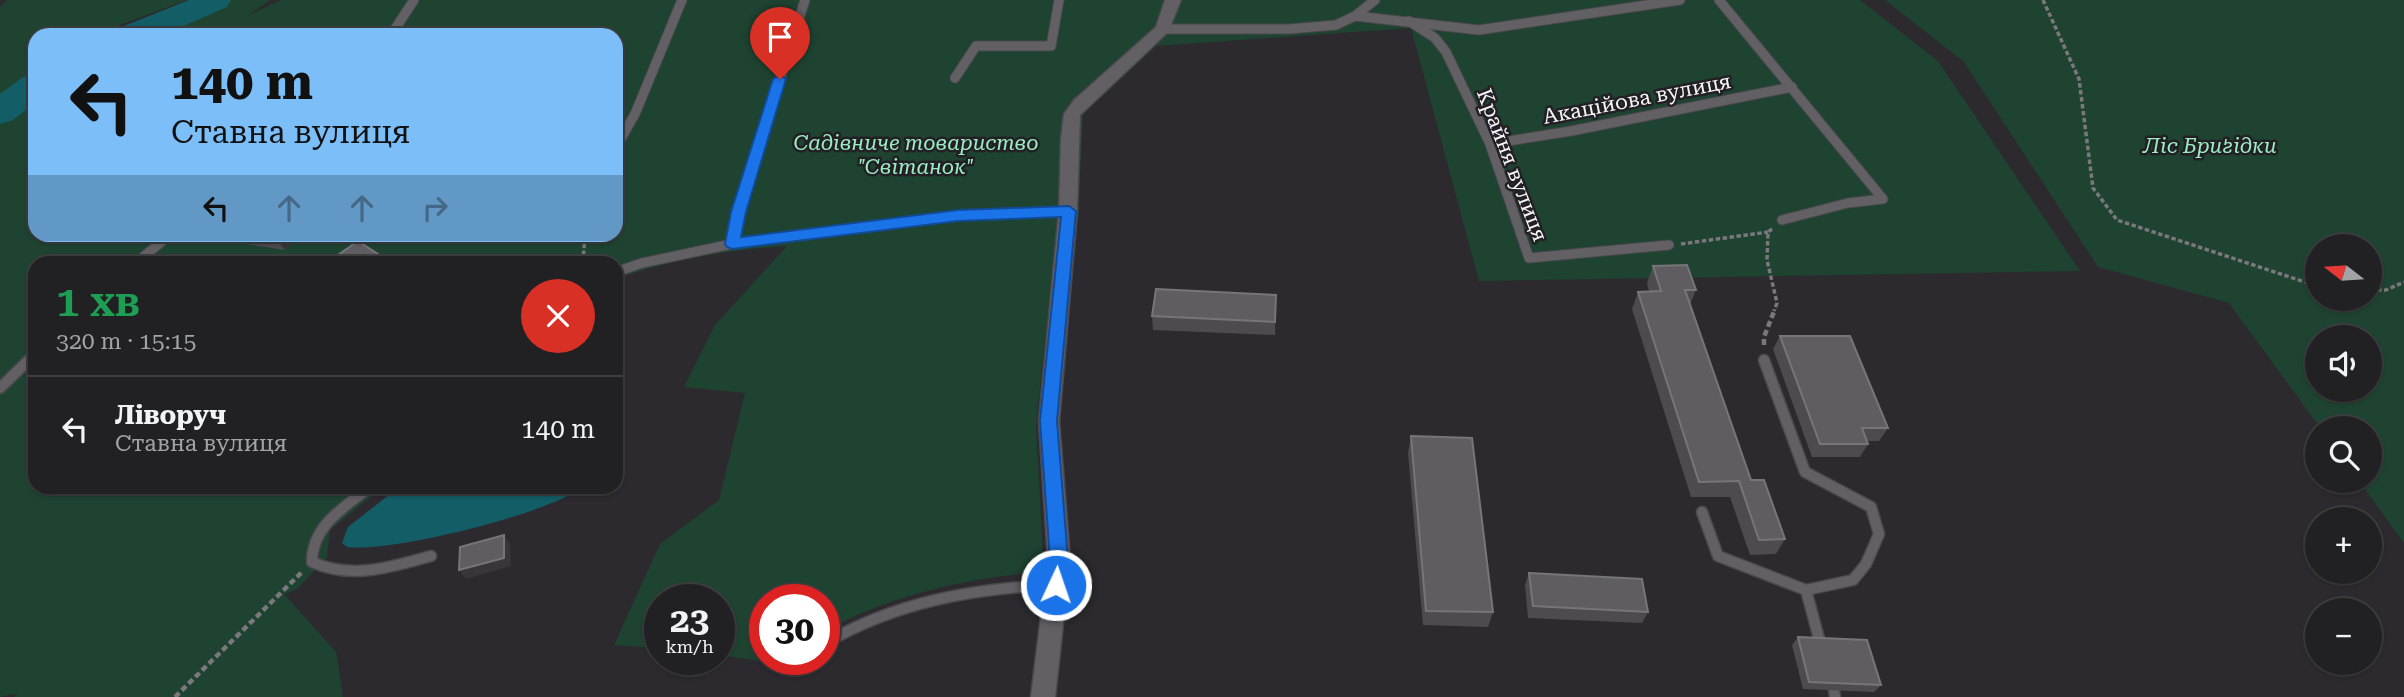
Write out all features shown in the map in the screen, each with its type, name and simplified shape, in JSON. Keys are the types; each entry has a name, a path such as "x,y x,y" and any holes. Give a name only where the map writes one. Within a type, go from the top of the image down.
{"street":[{"path":"1043,697 1059,560 1049,421 1069,211 1069,139 1072,114 1163,29 1172,0"}],"lane":[{"path":"396,28 414,0"},
{"path":"623,135 635,114 682,0"},
{"path":"732,244 738,212 804,0"},
{"path":"955,78 976,46 1051,46 1059,0"},
{"path":"1163,29 1309,28 1336,25 1355,16 1375,0"},
{"path":"1355,16 1374,21 1409,21 1462,31 1679,0"},
{"path":"1719,0 1883,199 1848,203 1782,220"},
{"name":"Крайня вулиця","path":"1409,21 1426,31 1446,52 1490,144 1529,258 1670,245"},
{"name":"Акаційова вулиця","path":"1490,144 1571,131 1791,87"},
{"path":"623,270 732,244 958,216 1069,211"},
{"path":"145,256 162,242"},
{"path":"1702,512 1718,556 1806,590 1853,580 1866,564 1879,534 1871,507 1805,472 1764,360"},
{"path":"0,388 28,361"},
{"path":"362,494 326,525 314,540 312,562 327,570 375,570 431,556"},
{"path":"840,636 866,622 947,597 1010,586 1056,585"},
{"path":"1806,590 1821,646"}],"path":[{"path":"2043,0 2079,79 2093,188 2118,220 2305,282"},
{"path":"1670,245 1768,232 1782,220"},
{"path":"1764,360 1764,337 1777,303 1767,260 1768,232"},
{"path":"2382,290 2404,282"},
{"path":"175,697 312,562"}],"green space":[{"path":"7,0 187,0 112,28 28,28 28,77 0,98 0,7"},
{"name":"Садівниче товариство \"Світанок\"","path":"192,0 270,0 247,16 281,0 1860,0 1938,61 2080,271 1479,281 1411,28 1156,46 1083,114 1078,221 1057,222 1036,425 1042,572 930,590 875,608 840,624 840,584 749,584 749,659 735,657 735,584 644,584 644,647 614,645 660,544 719,500 745,393 684,387 715,325 787,246 700,256 623,277 623,256 28,256 28,494 374,494 330,530 327,557 297,589 284,594 336,652 343,697 14,697 17,693 0,697 0,120 28,97 28,242 623,242 623,28 126,28"},
{"name":"Ліс Бриґідки","path":"1885,0 2404,0 2404,543 2382,513 2382,507 2378,507 2368,493 2382,493 2382,416 2312,416 2229,303 2098,267 1964,62"}],"water":[{"path":"390,494 571,494 537,509 504,519 432,538 397,544 347,547 342,543 348,527"}],"building":[{"path":"360,242 381,256 337,256"},
{"path":"1687,265 1696,290 1685,290 1751,480 1764,480 1785,539 1759,540 1739,481 1699,482 1638,292 1661,291 1653,266"},
{"path":"1156,289 1276,295 1275,322 1152,316"},
{"path":"1780,336 1850,336 1888,428 1862,428 1868,444 1820,444"},
{"path":"1411,436 1472,438 1493,612 1426,611"},
{"path":"504,535 504,558 459,570 460,547"},
{"path":"1529,573 1642,579 1648,612 1533,606"},
{"path":"1798,637 1867,640 1881,685 1809,682"}],"waterway":[{"path":"150,28 215,0"},
{"path":"0,112 28,90"}],"route":[{"path":"780,79 738,212 732,244 958,216 1069,211 1049,421 1059,560 1056,585"}]}
